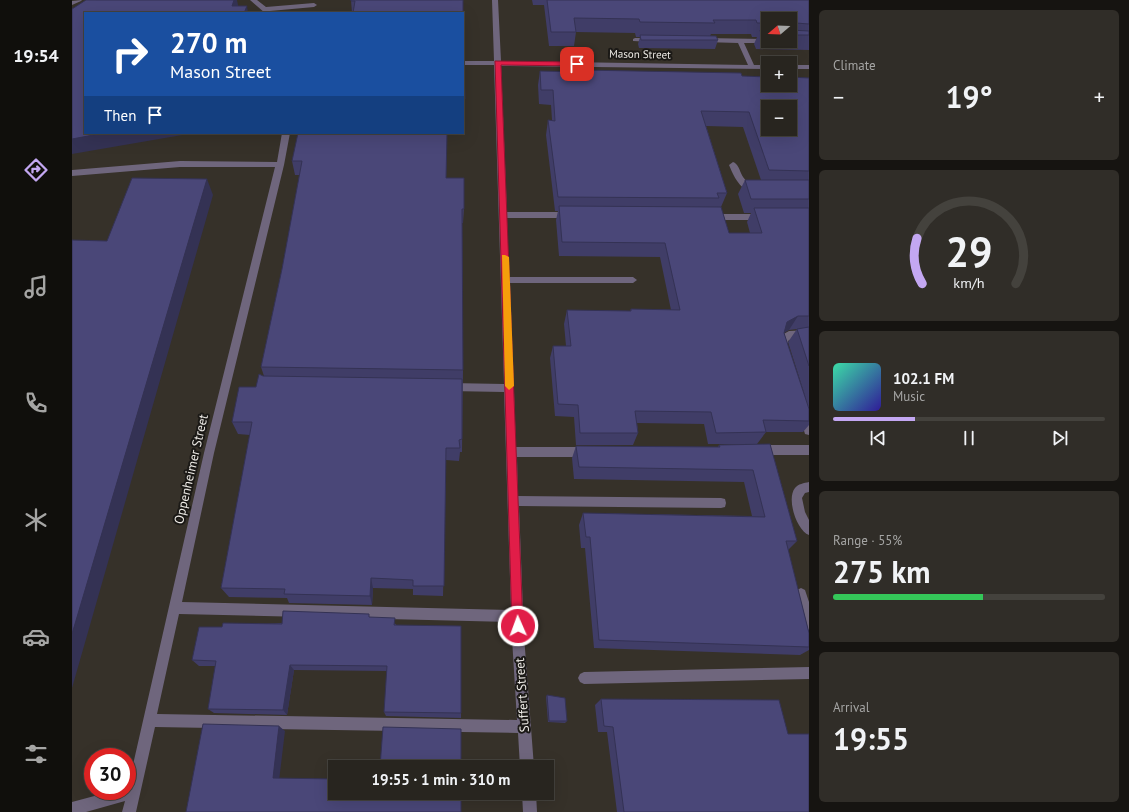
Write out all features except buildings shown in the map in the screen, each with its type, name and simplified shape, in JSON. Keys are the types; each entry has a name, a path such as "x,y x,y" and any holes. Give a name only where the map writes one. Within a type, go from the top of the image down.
{"street":[{"path":"72,3 79,0"},
{"path":"253,0 268,11 314,2 312,12"},
{"name":"Suffert Street","path":"495,0 518,616 526,760"},
{"path":"635,40 658,40"},
{"path":"695,40 761,41"},
{"path":"740,40 752,66"},
{"name":"Mason Street","path":"464,62 761,67"},
{"path":"797,67 809,67"},
{"name":"Oppenheimer Street","path":"136,783 211,445 280,165 286,134"},
{"path":"72,173 180,164 280,165"},
{"path":"734,165 739,181 743,185 751,189 765,190"},
{"path":"503,215 582,215"},
{"path":"699,217 770,217"},
{"path":"506,280 633,280"},
{"path":"786,360 782,346 783,339 789,335 809,334"},
{"path":"439,387 509,388"},
{"path":"800,402 809,431"},
{"path":"746,450 809,450"},
{"path":"512,452 598,452"},
{"path":"809,487 804,487 798,492 795,498 804,523 809,530"},
{"path":"514,501 720,503"},
{"path":"801,594 809,624"},
{"path":"174,608 518,616"},
{"path":"584,678 809,673"},
{"path":"150,720 524,727"},
{"path":"72,809 105,800"},
{"name":"Oppenheimer Street","path":"129,812 132,800"},
{"path":"529,800 530,812"}],"slow traffic":[{"path":"505,257 509,386"}],"route":[{"path":"518,626 498,63 577,64"}]}
